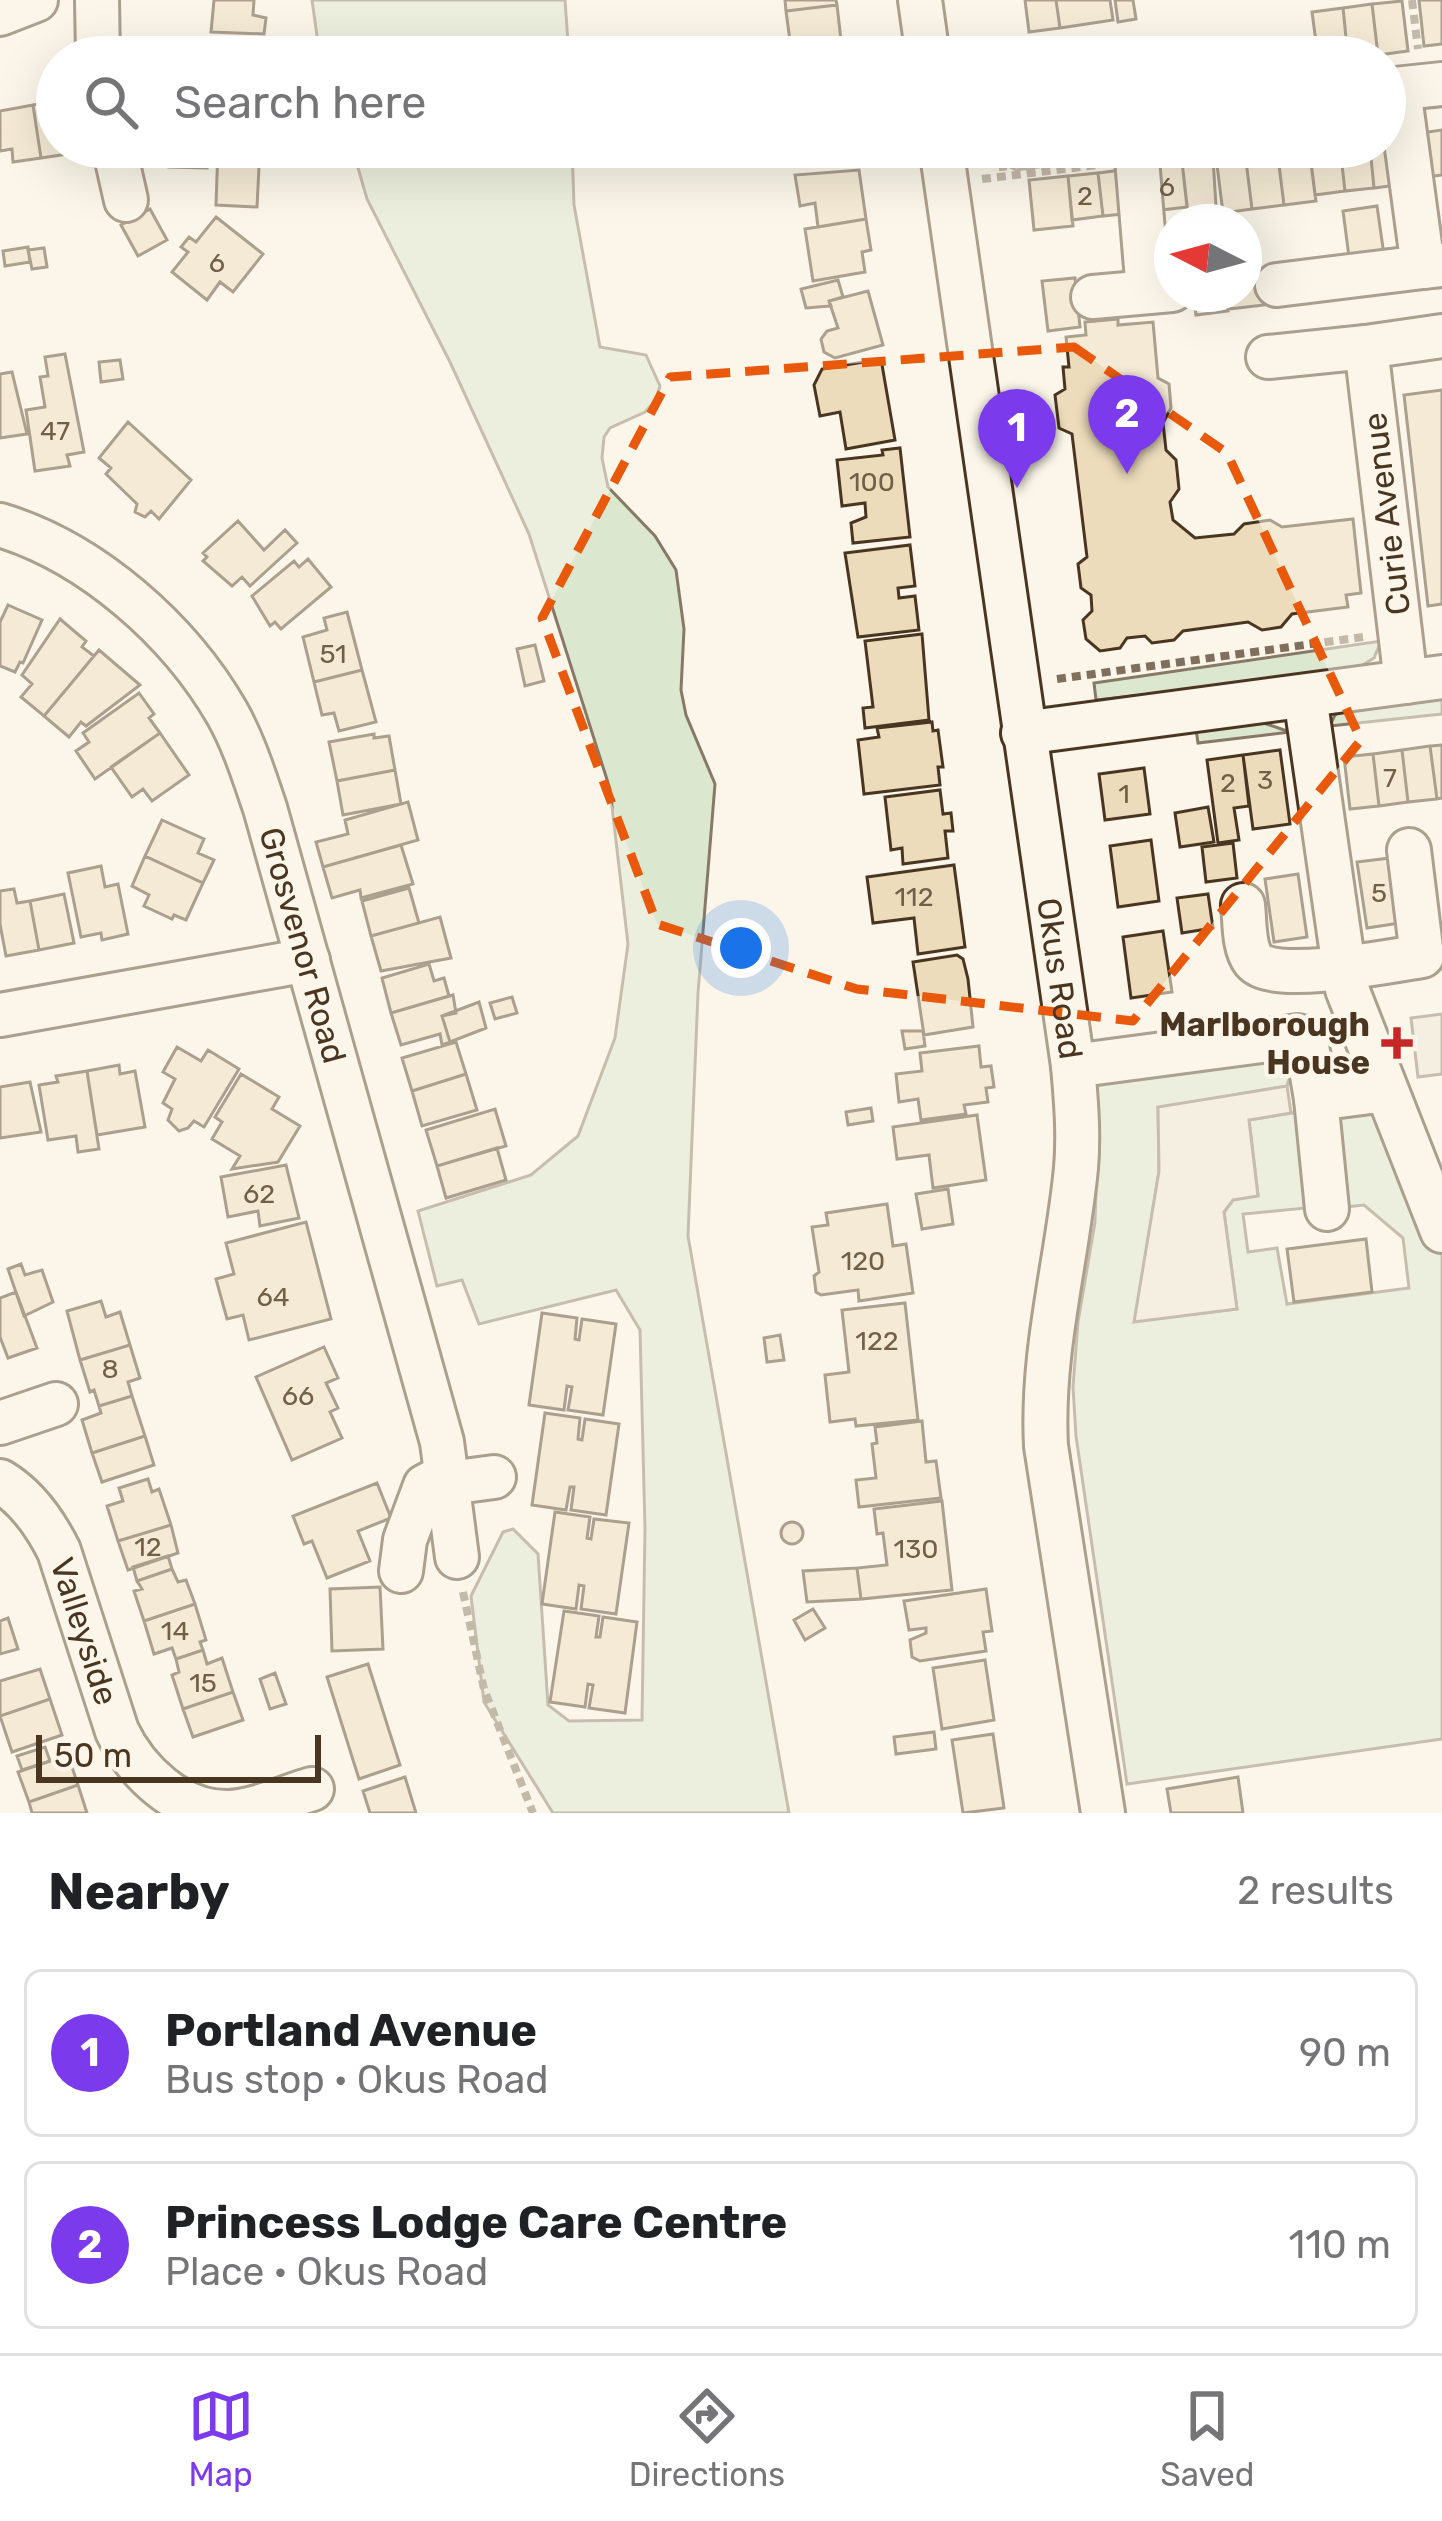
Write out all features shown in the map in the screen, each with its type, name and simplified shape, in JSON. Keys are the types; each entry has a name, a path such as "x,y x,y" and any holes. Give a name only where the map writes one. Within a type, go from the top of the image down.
{"street":[{"path":"0,14 36,0"},
{"path":"97,0 98,36"},
{"path":"920,0 925,36"},
{"path":"1406,88 1442,84"},
{"path":"1276,286 1432,266 1406,151"},
{"path":"119,168 126,200"},
{"name":"Okus Road","path":"944,168 1073,1066 1076,1166 1044,1403 1046,1446 1103,1813"},
{"path":"1140,168 1154,255"},
{"path":"1093,297 1154,292"},
{"path":"1268,357 1442,336"},
{"name":"Curie Avenue","path":"1023,733 1424,680 1400,632 1366,347"},
{"name":"Grosvenor Road","path":"0,525 64,554 109,583 177,645 208,683 246,753 442,1442 457,1557"},
{"path":"1306,696 1342,967 1442,1231"},
{"path":"1243,905 1247,946 1255,962 1282,971 1422,956 1409,850"},
{"path":"0,1015 308,960"},
{"path":"1073,1066 1298,1036 1306,1040 1327,1209"},
{"path":"1316,1100 1386,1090"},
{"path":"0,1423 56,1404"},
{"path":"401,1571 405,1540 425,1486 448,1479 494,1477"},
{"name":"Valleyside","path":"0,1481 48,1528 59,1550 117,1731 157,1801 226,1813 310,1785"}],"path":[{"path":"1003,168 1004,176"},
{"path":"1017,683 1400,632"},
{"path":"457,1557 484,1689 532,1813"}],"highlighted area":[{"path":"1074,347 1227,453 1361,740 1133,1021 857,989 657,924 542,618 670,377"}],"green space":[{"path":"312,0 565,0 568,36 317,36"},
{"path":"358,168 573,168 574,205 600,347 646,355 660,386 645,412 610,428 602,458 608,487 655,536 676,570 684,629 681,690 686,715 715,784 698,993 688,1236 789,1813 553,1813 484,1702 471,1596 503,1532 513,1529 538,1554 548,1705 569,1721 642,1720 645,1529 640,1330 616,1290 479,1324 462,1280 437,1286 418,1211 531,1175 578,1136 615,1038 628,944 610,789 529,534 450,362 367,199"},
{"path":"1381,641 1374,658 1351,672 1096,700 1094,683"},
{"path":"1442,699 1442,714 1330,726 1345,709"},
{"path":"1258,721 1290,732 1198,743 1196,729"},
{"path":"1270,1052 1290,1076 1287,1086 1158,1108 1159,1171 1135,1321 1237,1309 1224,1212 1233,1200 1258,1195 1249,1120 1304,1111 1316,1207 1243,1214 1248,1252 1277,1248 1287,1304 1409,1288 1403,1238 1364,1205 1335,1208 1328,1113 1377,1109 1425,1230 1442,1254 1442,1739 1127,1784 1076,1436 1073,1387 1078,1322 1095,1222 1091,1072"}],"shaded area":[{"path":"1442,1014 1442,1074 1418,1077 1411,1018"},
{"path":"1287,1086 1291,1113 1249,1120 1258,1196 1233,1200 1224,1212 1237,1309 1134,1322 1159,1171 1158,1107"}],"building":[{"path":"214,0 254,0 253,15 266,18 264,34 211,32"},
{"path":"785,0 836,0 837,5 786,11"},
{"path":"1025,0 1056,0 1060,28 1029,32"},
{"path":"1056,0 1110,0 1113,20 1060,28"},
{"path":"1115,0 1133,0 1136,19 1118,22"},
{"path":"1419,0 1442,0 1442,44 1424,46"},
{"path":"1402,1 1408,51 1406,36 1376,36 1372,4"},
{"path":"1372,4 1376,36 1346,36 1343,8"},
{"path":"837,5 841,36 789,36 786,11"},
{"path":"1343,8 1346,36 1315,36 1312,12"},
{"path":"33,105 36,159 13,162 12,149 0,151 0,111"},
{"path":"1442,130 1442,175 1426,177 1421,133"},
{"path":"217,168 259,168 257,207 216,205"},
{"path":"1147,168 1183,168 1187,204 1154,204 1154,211"},
{"path":"1183,168 1214,168 1216,204 1187,204"},
{"path":"1217,168 1247,168 1251,204 1222,204"},
{"path":"1247,168 1279,168 1284,205 1251,204"},
{"path":"1279,168 1312,168 1316,201 1284,205"},
{"path":"1312,168 1342,168 1345,191 1315,195"},
{"path":"1342,168 1372,168 1374,188 1345,191"},
{"path":"1372,168 1398,168 1405,184 1374,188"},
{"path":"1129,169 1133,213 1103,216 1098,173"},
{"path":"859,170 866,219 818,227 815,203 800,206 795,175"},
{"path":"1098,173 1103,216 1072,220 1068,176"},
{"path":"1068,176 1073,226 1034,230 1029,180"},
{"path":"1377,206 1389,290 1354,295 1343,211"},
{"path":"150,209 167,240 138,256 121,225"},
{"path":"216,217 263,254 233,292 220,282 207,300 172,272 188,252 181,247 189,237 196,242"},
{"path":"866,219 871,250 862,252 865,272 813,281 805,229"},
{"path":"28,247 30,262 5,266 3,251"},
{"path":"44,248 47,267 32,269 28,250"},
{"path":"1075,278 1080,327 1048,331 1042,281"},
{"path":"838,280 843,297 829,301 831,306 806,308 801,289"},
{"path":"868,291 883,345 835,358 824,352 821,339 838,328 829,301"},
{"path":"1118,319 1118,325 1153,322 1158,378 1169,384 1171,408 1163,423 1166,450 1176,460 1179,489 1170,502 1173,520 1195,538 1234,534 1244,524 1270,520 1282,527 1353,519 1361,593 1346,595 1348,607 1292,614 1281,627 1262,630 1248,622 1183,631 1174,640 1152,643 1145,636 1127,638 1120,648 1100,651 1086,639 1083,620 1092,611 1091,595 1081,588 1078,564 1087,557 1072,434 1059,428 1055,395 1065,389 1066,337 1086,335 1085,322"},
{"path":"65,354 84,452 67,455 70,466 35,471 26,410 45,407 40,377 48,376 45,357"},
{"path":"881,359 895,440 846,449 840,412 820,416 814,385 822,369"},
{"path":"120,360 123,379 101,382 99,362"},
{"path":"12,372 27,434 0,438 0,374"},
{"path":"1442,390 1442,604 1428,606 1404,395"},
{"path":"128,422 191,480 159,519 151,511 145,517 135,512 137,504 106,474 111,468 99,458"},
{"path":"900,448 910,537 853,543 851,523 866,517 865,503 842,506 837,460 883,455 882,450"},
{"path":"238,521 264,550 285,530 297,543 250,586 242,577 232,586 203,561 207,557 203,553"},
{"path":"910,545 915,586 898,588 899,598 915,596 919,630 858,637 845,553"},
{"path":"308,559 331,587 281,629 275,622 270,626 252,596 294,561 299,567"},
{"path":"8,605 42,620 15,672 0,666 0,622"},
{"path":"347,612 362,670 314,682 303,637 327,630 324,618"},
{"path":"60,619 86,641 82,647 94,656 44,716 21,697 32,684 22,675"},
{"path":"922,634 929,720 865,728 863,708 873,707 865,641"},
{"path":"535,645 544,681 525,686 517,649"},
{"path":"99,650 140,685 86,726 81,722 69,737 44,716"},
{"path":"362,670 376,722 339,731 334,713 322,715 314,682"},
{"path":"139,693 160,733 95,779 76,751 89,742 83,733"},
{"path":"932,722 933,731 938,730 943,767 938,767 940,785 864,794 858,740 879,737 877,728"},
{"path":"160,733 189,775 152,801 143,789 132,797 111,767"},
{"path":"374,734 374,738 389,736 395,770 337,781 329,742"},
{"path":"1442,745 1442,798 1437,799 1430,746"},
{"path":"1430,746 1437,799 1408,802 1402,750"},
{"path":"1280,750 1290,824 1253,829 1243,755"},
{"path":"1402,750 1408,802 1379,806 1373,754"},
{"path":"1373,754 1379,806 1350,809 1344,757"},
{"path":"1243,755 1249,806 1234,808 1239,840 1218,843 1207,760"},
{"path":"1144,768 1150,814 1105,820 1099,774"},
{"path":"395,770 401,804 343,815 337,781"},
{"path":"940,790 943,814 951,813 953,831 945,831 948,858 903,864 902,848 891,850 885,797"},
{"path":"408,802 418,840 323,867 316,842 348,834 345,820"},
{"path":"1208,807 1214,842 1180,847 1175,813"},
{"path":"162,820 204,839 198,853 214,860 203,883 145,856"},
{"path":"1151,840 1159,901 1118,907 1110,846"},
{"path":"1233,843 1237,878 1206,882 1202,847"},
{"path":"401,845 413,884 361,898 360,890 332,898 323,867"},
{"path":"145,856 203,883 186,920 144,906 149,895 132,886"},
{"path":"1390,858 1400,923 1367,928 1357,862"},
{"path":"954,865 965,947 918,954 914,918 873,923 867,877"},
{"path":"101,866 105,887 118,884 128,934 102,940 101,933 81,937 68,873"},
{"path":"1298,874 1307,937 1274,942 1265,879"},
{"path":"409,888 419,923 371,936 362,901"},
{"path":"14,889 17,903 30,901 39,950 6,956 0,891"},
{"path":"64,894 74,943 39,950 30,901"},
{"path":"1208,894 1213,928 1182,933 1177,898"},
{"path":"440,917 451,958 381,971 371,936"},
{"path":"1163,931 1172,992 1131,998 1123,937"},
{"path":"957,955 963,959 968,979 973,1027 924,1035 913,962"},
{"path":"429,964 434,981 444,978 449,996 391,1013 382,978"},
{"path":"453,995 456,1013 442,1016 450,1042 442,1045 440,1034 401,1045 391,1013"},
{"path":"512,997 517,1013 495,1019 490,1003"},
{"path":"479,1002 486,1028 450,1042 442,1016"},
{"path":"902,1031 923,1031 925,1046 905,1049"},
{"path":"456,1042 466,1074 412,1091 402,1058"},
{"path":"979,1046 981,1067 991,1066 994,1087 986,1088 988,1102 964,1105 966,1114 921,1120 918,1099 899,1102 896,1074 922,1071 920,1053"},
{"path":"177,1047 201,1061 208,1050 239,1069 204,1127 194,1121 179,1131 168,1120 172,1109 163,1103 175,1079 163,1072"},
{"path":"119,1065 120,1074 135,1071 145,1127 97,1135 87,1071"},
{"path":"87,1071 99,1149 78,1152 76,1136 48,1140 39,1085 58,1082 56,1076"},
{"path":"241,1074 279,1097 272,1109 300,1126 278,1162 232,1169 240,1156 212,1139 222,1122 215,1117"},
{"path":"466,1074 477,1110 422,1126 412,1091"},
{"path":"30,1082 41,1132 0,1138 0,1087"},
{"path":"871,1108 873,1121 848,1125 846,1112"},
{"path":"495,1109 506,1146 437,1166 426,1130"},
{"path":"977,1115 986,1180 933,1188 929,1155 897,1159 893,1127"},
{"path":"497,1148 506,1180 446,1198 437,1166"},
{"path":"286,1165 299,1218 260,1226 258,1211 228,1217 221,1177"},
{"path":"948,1189 953,1224 922,1229 916,1194"},
{"path":"887,1204 893,1246 906,1244 913,1293 859,1301 858,1290 816,1292 814,1276 819,1272 812,1227 828,1225 826,1213"},
{"path":"306,1222 331,1319 249,1340 243,1315 227,1319 216,1279 234,1274 226,1243"},
{"path":"1366,1239 1372,1292 1294,1302 1287,1249"},
{"path":"21,1264 25,1275 42,1270 53,1302 24,1316 8,1269"},
{"path":"16,1292 37,1348 8,1358 0,1337 0,1298"},
{"path":"101,1301 106,1317 120,1312 130,1345 80,1360 67,1311"},
{"path":"905,1303 918,1420 856,1426 855,1419 830,1422 825,1375 849,1372 842,1310"},
{"path":"542,1313 577,1318 575,1339 579,1340 582,1319 616,1324 603,1415 568,1410 572,1387 567,1386 564,1410 529,1405"},
{"path":"780,1335 784,1360 767,1362 764,1338"},
{"path":"130,1345 140,1378 128,1382 132,1396 99,1406 80,1360"},
{"path":"324,1347 338,1378 326,1383 338,1408 330,1412 342,1438 292,1460 256,1377"},
{"path":"132,1396 145,1436 92,1453 82,1420 101,1413 99,1406"},
{"path":"545,1413 580,1418 578,1439 582,1440 585,1419 619,1424 606,1515 571,1510 574,1487 570,1487 566,1510 532,1505"},
{"path":"922,1421 926,1462 936,1461 941,1498 859,1507 856,1480 876,1478 875,1427"},
{"path":"145,1436 154,1465 102,1482 92,1453"},
{"path":"148,1479 152,1492 159,1489 171,1525 118,1541 107,1506 123,1501 119,1488"},
{"path":"377,1483 391,1518 358,1531 370,1561 327,1578 312,1541 304,1544 293,1516"},
{"path":"942,1501 952,1590 861,1599 857,1568 887,1565 874,1509"},
{"path":"555,1512 590,1517 587,1538 591,1539 594,1519 629,1523 616,1614 581,1609 584,1586 579,1585 576,1609 542,1604"},
{"path":"792,1522 803,1533 792,1544 781,1533"},
{"path":"171,1525 178,1553 128,1570 118,1541"},
{"path":"168,1556 172,1569 137,1581 133,1567"},
{"path":"857,1568 861,1599 807,1602 803,1571"},
{"path":"172,1569 178,1582 186,1580 195,1604 144,1621 134,1591 142,1589 137,1581"},
{"path":"380,1587 383,1649 332,1651 330,1589"},
{"path":"986,1589 992,1631 983,1632 986,1651 920,1661 912,1657 910,1640 926,1633 926,1628 909,1630 904,1601"},
{"path":"195,1604 206,1640 200,1642 203,1650 176,1659 172,1648 154,1654 144,1621"},
{"path":"813,1609 825,1628 805,1640 794,1620"},
{"path":"564,1611 599,1616 596,1637 600,1637 603,1617 637,1622 625,1713 589,1708 593,1685 588,1684 585,1707 550,1702"},
{"path":"8,1618 18,1649 0,1654 0,1621"},
{"path":"203,1650 207,1664 222,1658 233,1692 183,1709 172,1675 179,1672 176,1659"},
{"path":"985,1660 994,1720 942,1729 933,1668"},
{"path":"368,1664 400,1765 359,1779 327,1677"},
{"path":"40,1669 50,1699 0,1716 0,1681"},
{"path":"275,1673 286,1704 270,1709 260,1679"},
{"path":"233,1692 243,1720 193,1737 183,1709"},
{"path":"50,1699 62,1735 12,1752 0,1716"},
{"path":"934,1732 936,1749 896,1754 894,1737"},
{"path":"993,1734 1004,1808 963,1813 952,1740"},
{"path":"45,1747 50,1761 22,1770 17,1756"},
{"path":"68,1755 78,1785 29,1802 18,1772"},
{"path":"405,1777 416,1813 370,1813 363,1791"},
{"path":"1238,1777 1243,1813 1171,1813 1167,1789"},
{"path":"78,1785 87,1813 32,1813 29,1802"}],"place":[{"name":"Princess Lodge Care Centre","path":"1127,474"},
{"name":"Portland Avenue","path":"1017,488"},
{"name":"Marlborough House","path":"1397,1043"}]}
